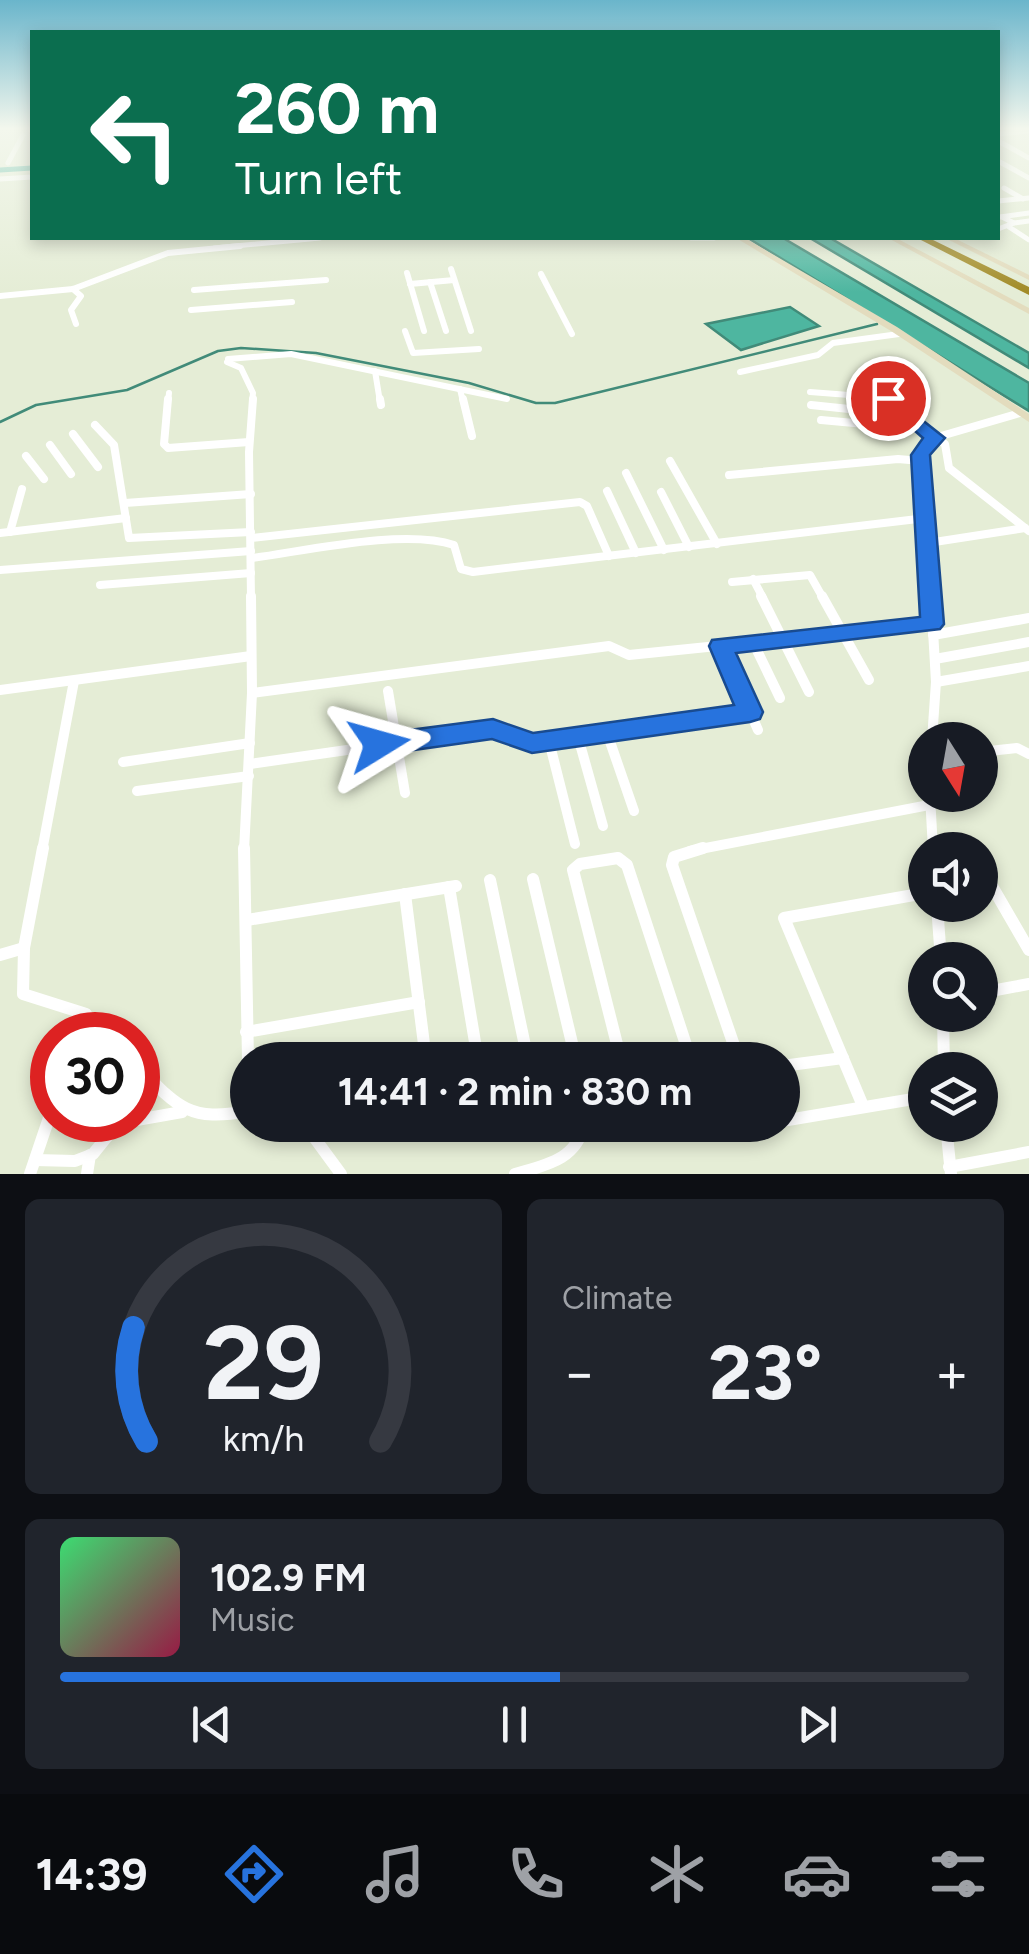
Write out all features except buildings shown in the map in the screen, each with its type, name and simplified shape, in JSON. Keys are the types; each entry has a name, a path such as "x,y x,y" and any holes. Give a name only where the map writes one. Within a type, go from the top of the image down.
{"highway":[{"path":"926,240 1029,289"},
{"path":"938,240 1029,289"}],"street":[{"path":"1000,187 1027,200"},
{"path":"1000,200 1027,200"},
{"path":"1000,201 1016,210"},
{"path":"1000,217 1029,213"},
{"path":"1000,217 1029,240"},
{"path":"1000,228 1029,221"},
{"path":"0,296 73,289 168,253 300,240"},
{"path":"743,240 876,318 1025,416"},
{"path":"895,240 1029,311"},
{"path":"953,240 1029,278"},
{"path":"450,269 472,331"},
{"path":"406,274 424,331"},
{"path":"541,274 572,334"},
{"path":"194,290 326,280"},
{"path":"410,284 454,280"},
{"path":"430,282 446,331"},
{"path":"73,289 81,296 71,310 76,324"},
{"path":"191,310 292,302"},
{"path":"1012,303 1029,302"},
{"path":"405,332 409,350 414,353 479,349"},
{"path":"740,372 818,355 832,343 896,332"},
{"path":"247,1042 244,854 252,693 252,389 240,368 228,361 291,354 506,399"},
{"path":"374,371 381,405"},
{"path":"460,389 472,436"},
{"path":"810,392 885,397 920,429"},
{"path":"168,393 164,444 168,448 249,442"},
{"path":"811,405 906,415"},
{"path":"933,722 936,682 922,448 938,437 1025,416"},
{"path":"822,420 920,429 938,437 946,445 949,468 1027,529"},
{"path":"95,424 114,445 127,536 138,540 251,535 580,502 588,506 609,556"},
{"path":"73,434 98,467"},
{"path":"50,445 71,474"},
{"path":"26,456 44,479"},
{"path":"728,475 890,459 921,461"},
{"path":"670,461 717,544"},
{"path":"626,473 664,550"},
{"path":"22,489 5,532 126,518"},
{"path":"607,490 636,552"},
{"path":"661,492 688,547"},
{"path":"125,503 252,494"},
{"path":"0,570 252,555 427,538 449,540 461,568 467,572 926,518"},
{"path":"928,543 1027,529"},
{"path":"100,585 251,573"},
{"path":"732,582 810,575 869,680"},
{"path":"752,579 809,692"},
{"path":"252,693 609,646 626,655 1029,618"},
{"path":"754,642 780,698"},
{"path":"935,660 1029,642"},
{"path":"721,646 758,730"},
{"path":"0,690 251,656"},
{"path":"936,682 1029,666"},
{"path":"74,680 24,948 23,994 80,1012"},
{"path":"388,691 406,793"},
{"path":"137,792 396,742 493,729 504,730 526,742 549,741 750,712"},
{"path":"607,733 634,811"},
{"path":"578,737 603,826"},
{"path":"549,741 575,844"},
{"path":"124,762 250,743"},
{"path":"998,750 1017,748 1029,754"},
{"path":"733,1042 672,866 674,856 908,805"},
{"path":"616,1042 573,870 580,864 618,858 626,865 685,1042"},
{"path":"534,879 572,1042"},
{"path":"490,880 524,1042"},
{"path":"247,920 453,886 475,1042"},
{"path":"405,894 424,1042"},
{"path":"863,1106 784,918 908,895"},
{"path":"998,895 1029,950"},
{"path":"0,954 24,948"},
{"path":"998,990 1029,984"},
{"path":"246,1032 419,1002"},
{"path":"800,1064 843,1058"},
{"path":"160,1089 182,1112"},
{"path":"800,1118 908,1099"},
{"path":"41,1142 32,1167 90,1155 110,1133 131,1122 182,1112 202,1118 230,1114"},
{"path":"317,1142 341,1174"},
{"path":"515,1174 563,1158 577,1142"},
{"path":"948,1142 950,1170 1029,1152"},
{"path":"87,1174 90,1155"}],"water":[{"path":"751,240 786,240 1029,383 1029,411"},
{"path":"813,240 833,240 1029,353 1029,368"},
{"path":"790,307 819,326 741,350 706,324"}],"waterway":[{"path":"0,422 36,405 127,390 218,351 241,348 316,353 469,383 536,403 555,403 877,324"}],"route":[{"path":"379,744 493,729 532,743 750,712 721,646 932,624 921,455 927,442 936,438 922,431 888,398"}]}
